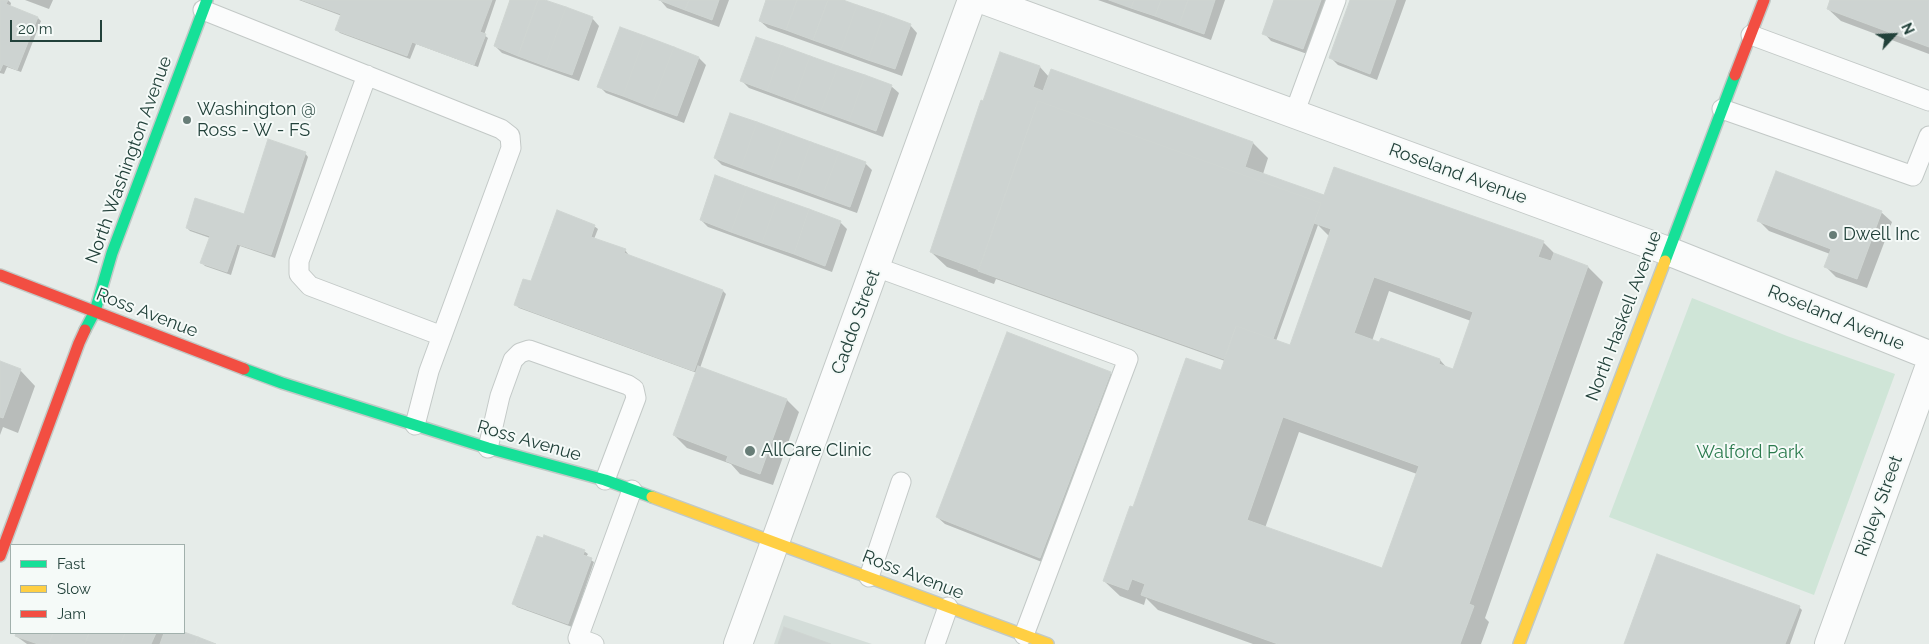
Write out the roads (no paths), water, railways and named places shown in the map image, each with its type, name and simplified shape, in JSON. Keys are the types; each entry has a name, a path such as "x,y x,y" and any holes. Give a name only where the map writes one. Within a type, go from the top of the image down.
{"main road":[{"name":"North Haskell Avenue","path":"1519,644 1764,0"},
{"name":"North Washington Avenue","path":"0,556 79,343 95,312 112,253 205,5"},
{"name":"Ross Avenue","path":"0,275 282,383 488,448 605,480 1048,644"}],"street":[{"name":"Caddo Street","path":"738,644 972,0"},
{"name":"Roseland Avenue","path":"984,0 1668,251 1929,355"},
{"name":"Ripley Street","path":"1829,644 1929,368"}],"lane":[{"path":"1294,114 1336,0"},
{"path":"205,5 265,35 501,128 510,136 511,148 429,371 415,425"},
{"path":"1751,35 1929,101"},
{"path":"367,75 299,261 299,274 310,286 442,336"},
{"path":"1722,110 1913,176 1929,136"},
{"path":"876,267 1128,359 1024,635"},
{"path":"488,448 500,396 514,360 520,353 529,350 628,385 634,389 636,398 605,480"},
{"path":"869,577 900,482"},
{"path":"594,644 578,638 632,490"},
{"path":"935,644 948,607"}],"place":[{"name":"Washington @ Ross - W - FS","path":"187,120"},
{"name":"Dwell Inc","path":"1833,235"},
{"name":"AllCare Clinic","path":"750,451"}],"park label":[{"name":"Walford Park","path":"1750,453"}]}
